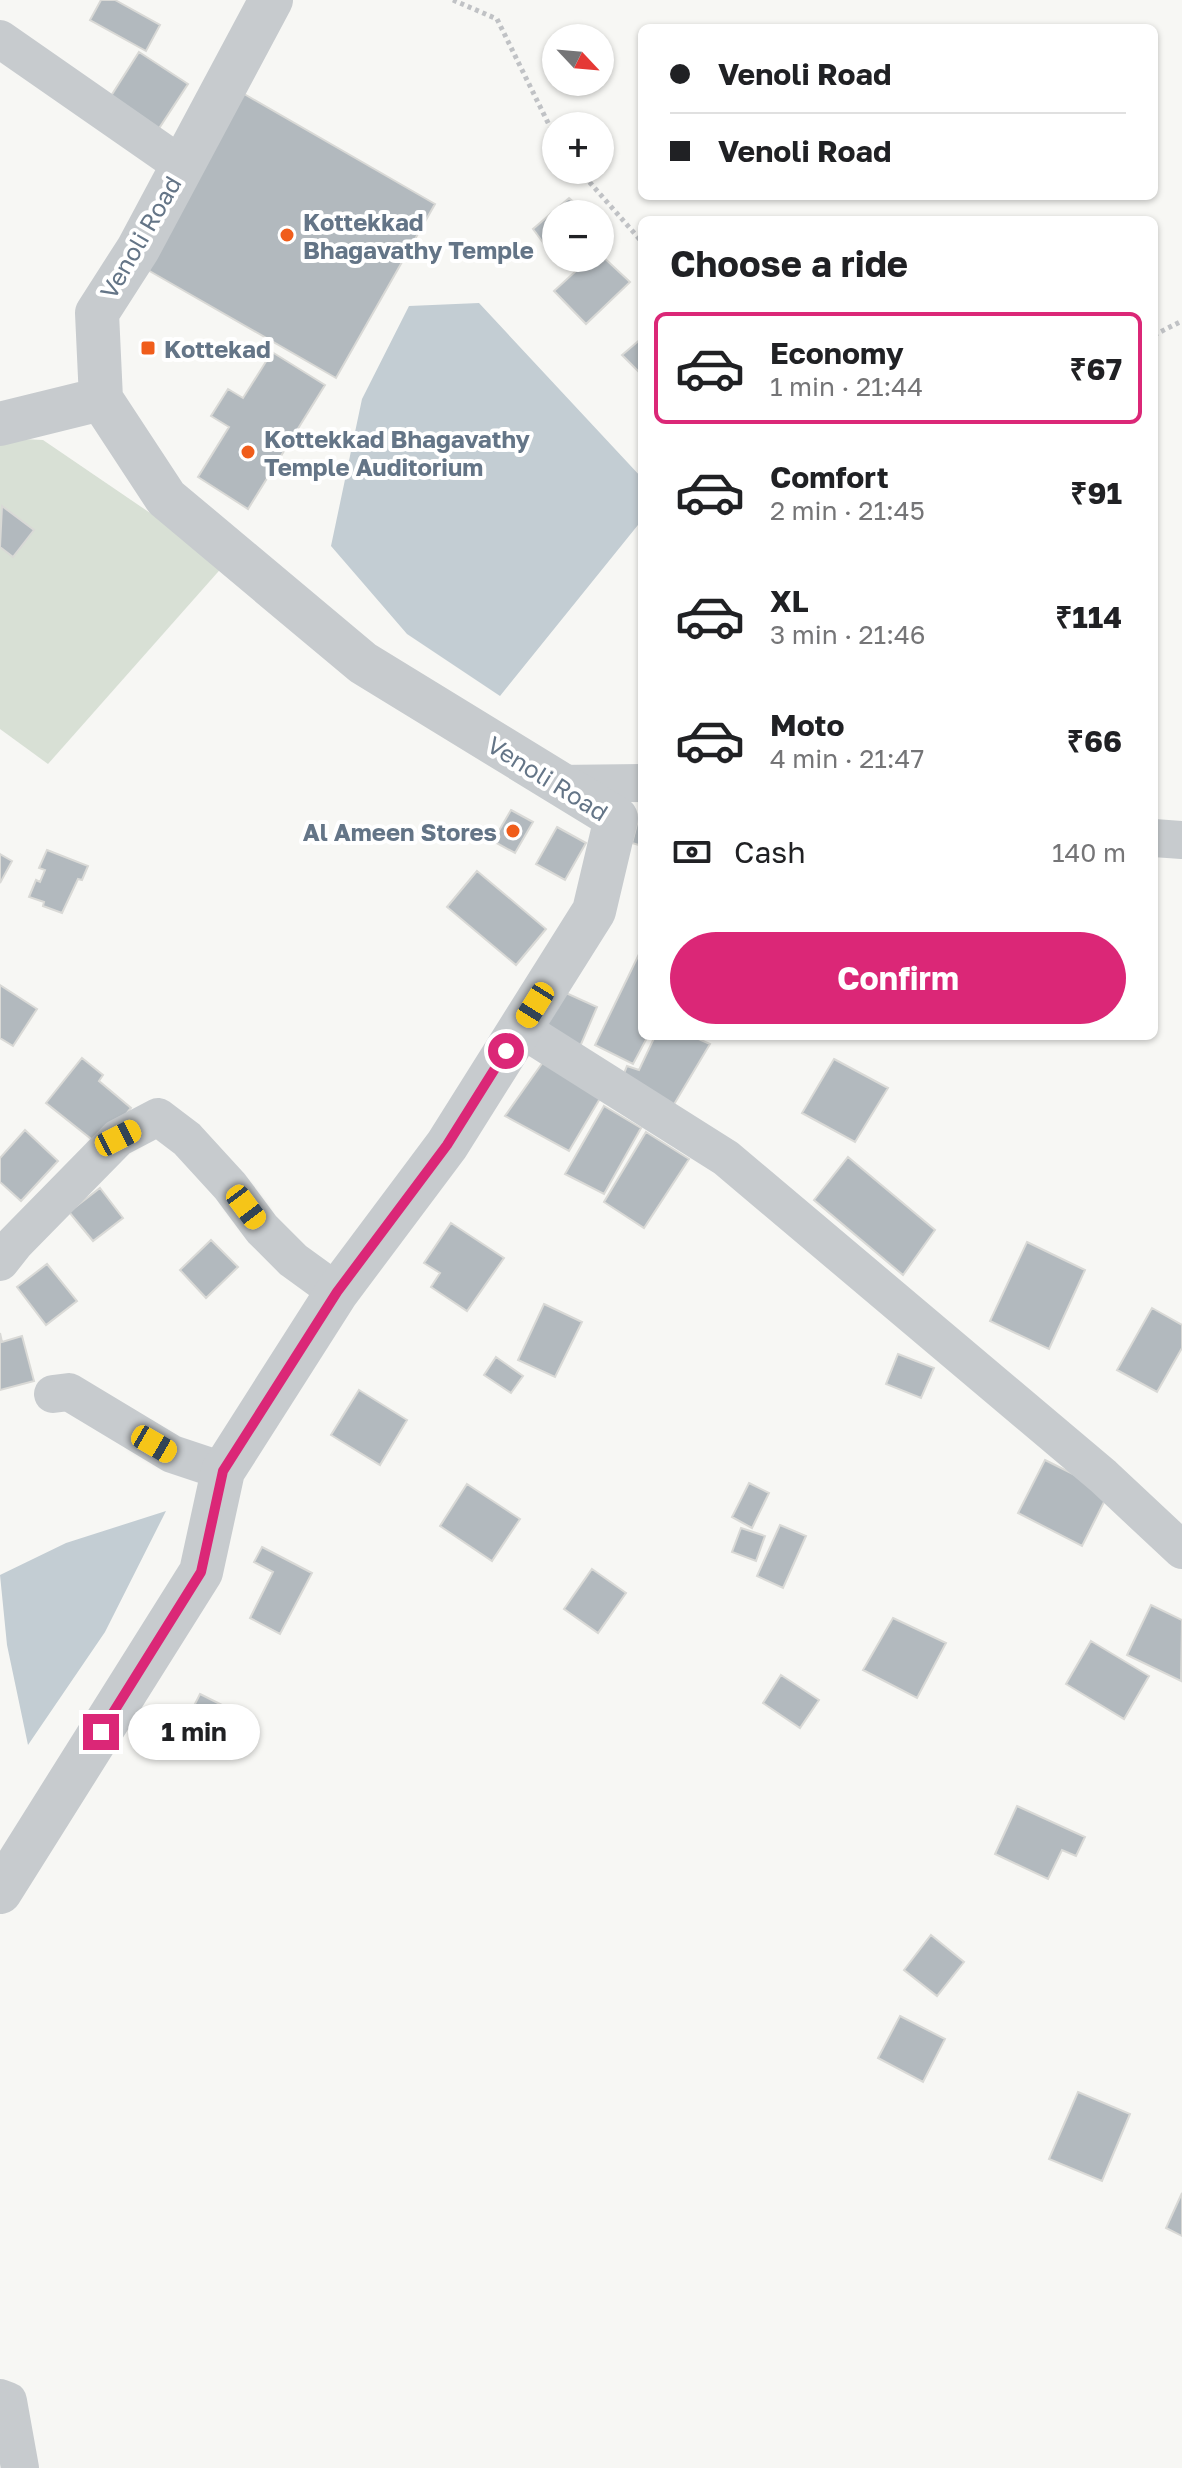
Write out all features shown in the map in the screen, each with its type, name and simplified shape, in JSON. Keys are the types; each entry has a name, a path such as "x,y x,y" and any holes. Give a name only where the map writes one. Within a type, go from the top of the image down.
{"street":[{"name":"Venoli Road","path":"0,1892 201,1572 223,1471 337,1292 447,1145 594,911 616,818 363,663 166,498 101,399 97,313 138,249 271,0"},
{"path":"0,39 181,165"},
{"path":"0,424 101,399"},
{"path":"557,784 638,783"},
{"path":"1158,838 1182,840"},
{"path":"520,1028 726,1158 1103,1476 1182,1550"},
{"path":"0,1262 118,1138 158,1117 187,1139 230,1186 262,1229 293,1260 337,1292"},
{"path":"53,1394 69,1392 172,1454 223,1471"},
{"path":"0,2398 8,2401 20,2468"}],"path":[{"path":"453,0 497,19 543,112"},
{"path":"591,184 638,237"},
{"path":"1158,333 1182,321"}],"shaded area":[{"path":"479,303 638,474 638,525 500,696 407,634 331,546 362,399 409,306"},
{"path":"0,438 43,440 225,564 48,764 0,729"},
{"path":"166,1511 105,1632 28,1745 7,1645 0,1575 66,1543"}],"building":[{"path":"101,0 115,0 160,25 146,51 90,20"},
{"path":"139,52 188,84 152,139 104,107"},
{"name":"Kottekkad Bhagavathy Temple","path":"239,91 435,204 336,378 139,265"},
{"path":"542,221 542,241 533,229"},
{"path":"614,267 630,282 586,324 554,291 575,272 614,272"},
{"path":"638,341 638,371 622,355"},
{"name":"Kottekkad Bhagavathy Temple Auditorium","path":"272,352 325,385 248,509 198,477 229,427 211,416 228,389 243,398"},
{"path":"2,506 34,530 13,557 0,547"},
{"name":"Al Ameen Stores","path":"511,810 533,822 515,853 493,841"},
{"path":"638,820 638,845 632,843"},
{"path":"557,827 586,843 565,880 536,864"},
{"path":"47,850 88,866 82,880 78,879 62,913 29,897 36,880 40,882 45,870 39,868"},
{"path":"0,854 12,861 0,883"},
{"path":"477,871 546,929 516,965 447,907"},
{"path":"638,956 638,1040 646,1040 633,1064 595,1045"},
{"path":"0,985 37,1009 13,1046 0,1038"},
{"path":"555,988 597,1007 579,1049 537,1030"},
{"path":"653,1040 701,1040 710,1044 673,1106 620,1083 627,1066 639,1070"},
{"path":"548,1055 605,1090 569,1151 505,1116"},
{"path":"82,1058 103,1075 99,1081 131,1108 100,1146 46,1103"},
{"path":"834,1059 888,1088 855,1142 802,1113"},
{"path":"604,1106 641,1128 604,1194 565,1174"},
{"path":"25,1130 58,1161 21,1201 0,1182 0,1158"},
{"path":"646,1132 689,1159 644,1228 604,1202"},
{"path":"848,1157 935,1230 903,1275 814,1200"},
{"path":"100,1188 123,1218 93,1241 69,1212"},
{"path":"451,1223 504,1258 467,1311 431,1287 440,1273 424,1263"},
{"path":"211,1240 238,1267 206,1298 180,1270"},
{"path":"1027,1242 1085,1270 1049,1349 990,1321"},
{"path":"47,1264 77,1301 46,1325 17,1287"},
{"path":"544,1304 582,1322 555,1377 518,1360"},
{"path":"1152,1308 1182,1325 1182,1348 1157,1392 1117,1370"},
{"path":"0,1333 2,1342 22,1336 34,1381 0,1390"},
{"path":"898,1354 934,1368 921,1398 886,1384"},
{"path":"496,1357 523,1376 511,1393 484,1375"},
{"path":"359,1390 407,1420 380,1465 331,1435"},
{"path":"1045,1460 1109,1492 1082,1546 1018,1513"},
{"path":"749,1483 769,1493 752,1528 732,1517"},
{"path":"467,1484 520,1519 492,1561 440,1526"},
{"path":"780,1525 806,1536 783,1588 757,1576"},
{"path":"741,1528 765,1536 756,1561 732,1552"},
{"path":"262,1547 312,1573 280,1634 250,1618 273,1572 254,1562"},
{"path":"592,1569 626,1593 598,1633 564,1609"},
{"path":"1151,1605 1182,1620 1181,1681 1127,1655"},
{"path":"893,1618 946,1643 917,1698 863,1670"},
{"path":"1091,1641 1149,1676 1124,1719 1066,1684"},
{"path":"781,1675 819,1700 800,1728 763,1703"},
{"path":"200,1694 224,1706 198,1757 174,1745"},
{"path":"1017,1806 1085,1837 1076,1856 1062,1850 1048,1879 995,1854"},
{"path":"931,1935 964,1962 937,1996 904,1970"},
{"path":"900,2016 945,2039 923,2082 878,2058"},
{"path":"1078,2092 1130,2114 1102,2181 1049,2159"},
{"path":"1182,2193 1182,2236 1166,2228"}],"place":[{"name":"Kottekkad Bhagavathy Temple","path":"287,235"},
{"name":"Kottekad","path":"148,348"},
{"name":"Kottekkad Bhagavathy Temple Auditorium","path":"248,452"},
{"name":"Al Ameen Stores","path":"513,831"}],"route":[{"path":"101,1732 201,1572 223,1471 337,1292 447,1145 506,1051"}]}
